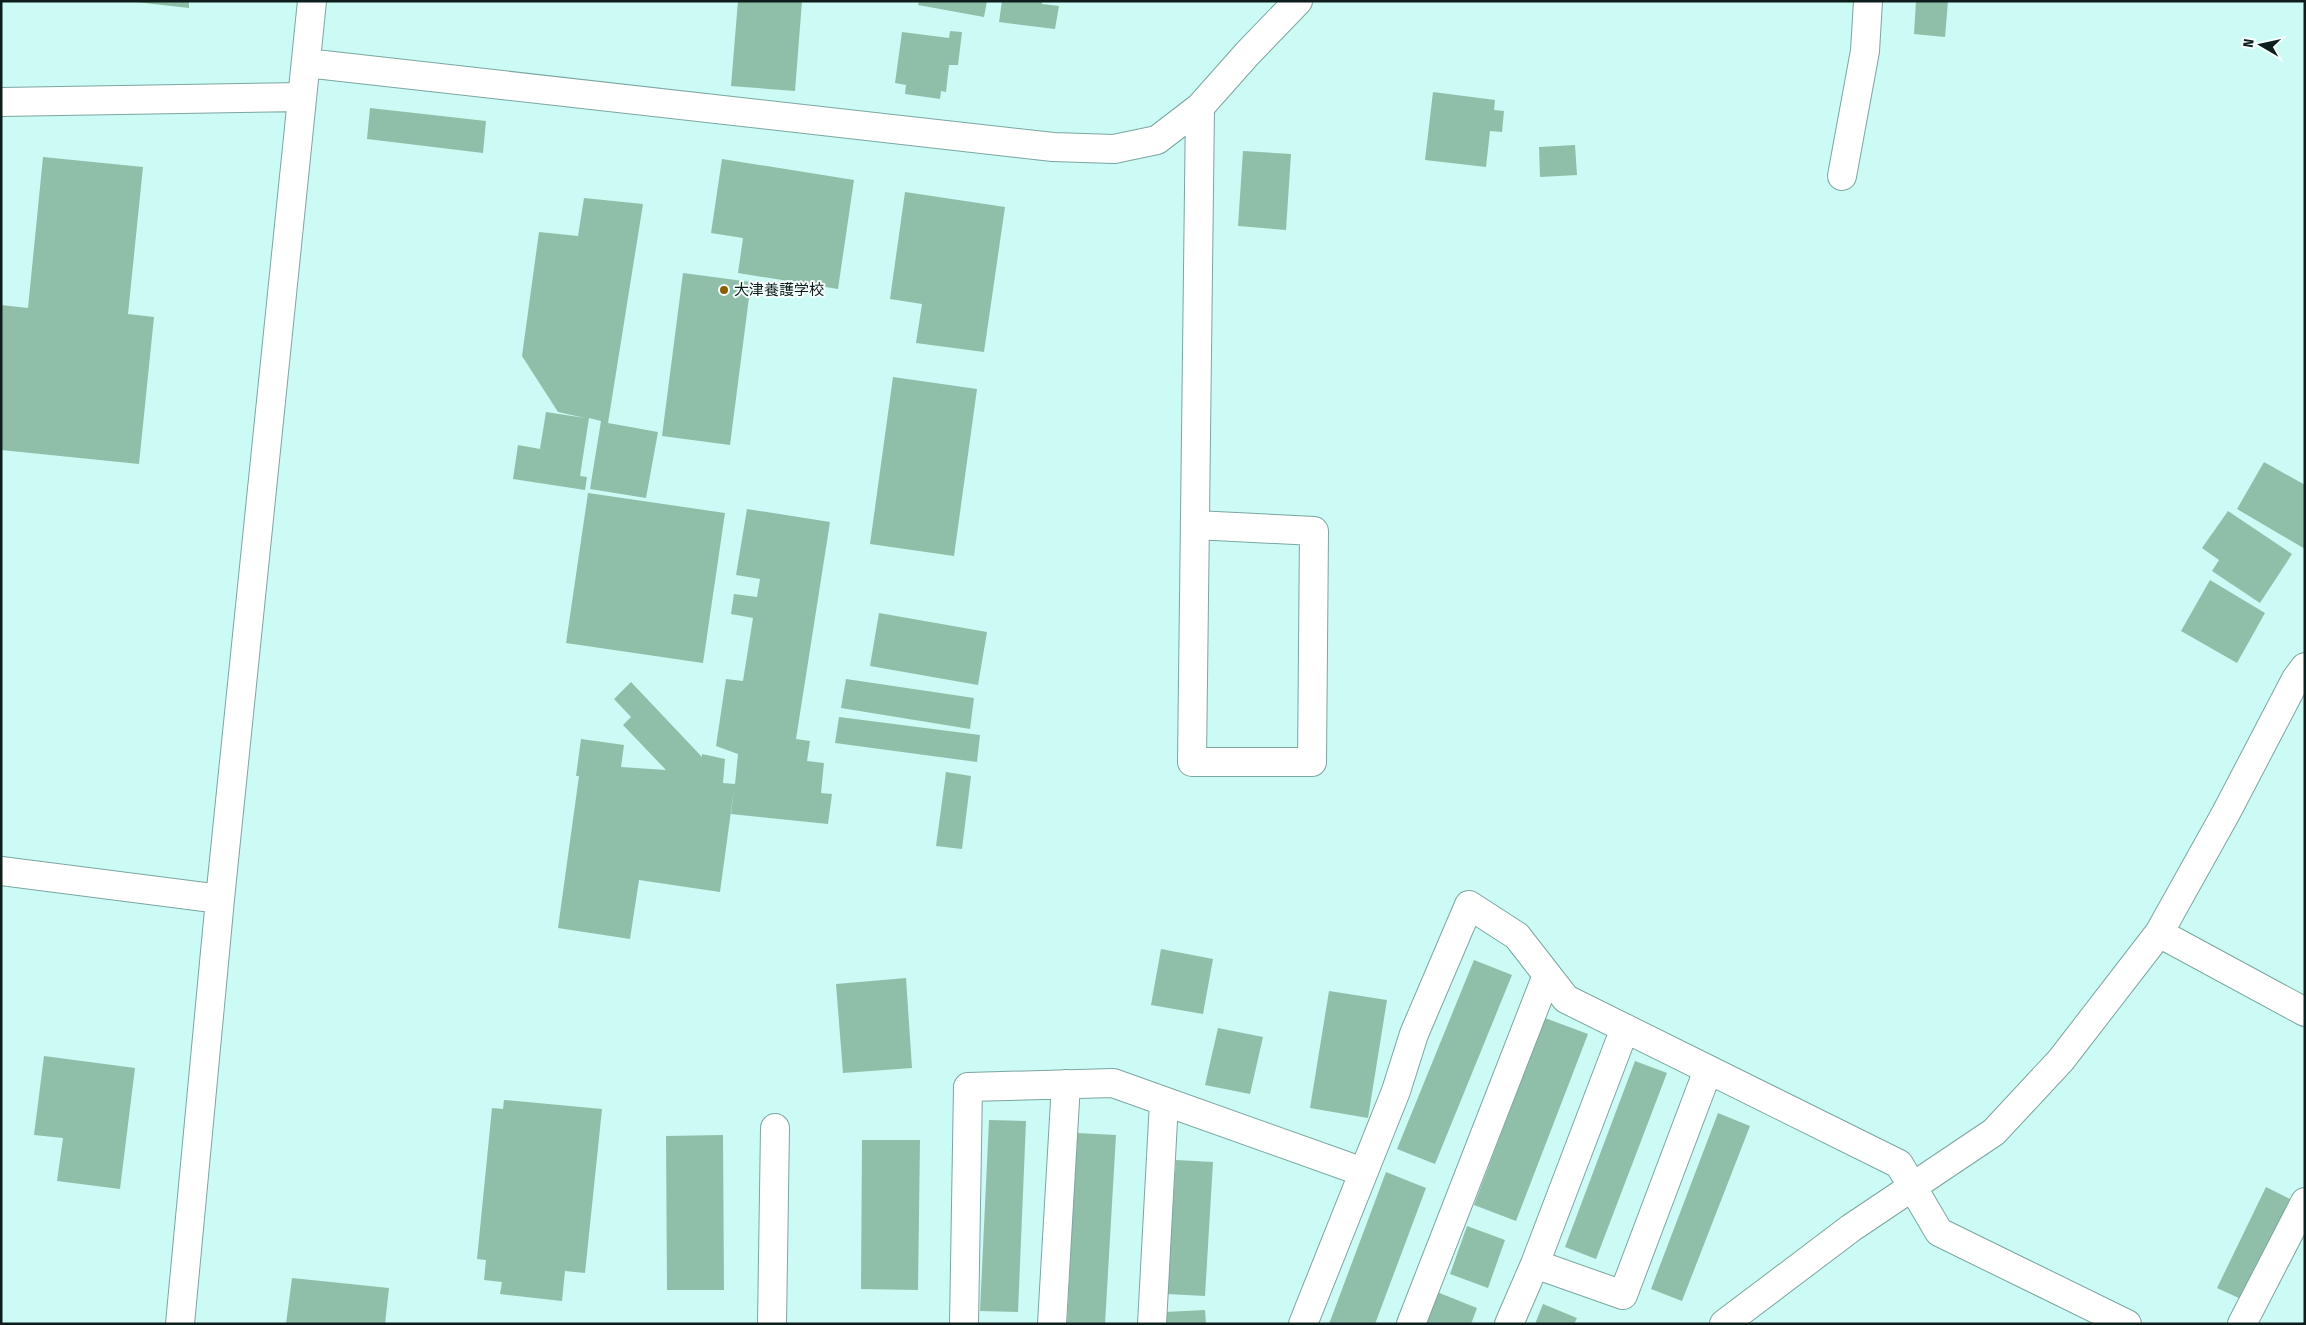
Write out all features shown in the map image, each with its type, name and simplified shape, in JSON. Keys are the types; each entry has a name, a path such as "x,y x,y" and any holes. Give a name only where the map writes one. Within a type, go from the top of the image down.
{"street":[{"path":"180,1324 220,899 312,1"},
{"path":"1842,176 1865,51 1868,1"},
{"path":"306,63 1053,147 1114,149 1157,140 1200,107 1287,5"},
{"path":"1,102 302,97"},
{"path":"1195,525 1314,531 1312,762 1192,762 1200,107"},
{"path":"1724,1324 1850,1228 1994,1132 2060,1060 2159,933 2226,813 2296,679 2305,667"},
{"path":"1,871 220,899"},
{"path":"1303,1324 1396,1091 1414,1034 1469,905 1517,936 1566,999 1899,1164 1910,1187 1939,1232 2127,1324"},
{"path":"2159,933 2305,1012"},
{"path":"1411,1324 1547,975"},
{"path":"1509,1324 1535,1264 1626,1028"},
{"path":"1535,1264 1623,1295 1708,1070"},
{"path":"964,1324 968,1087 1113,1083 1363,1172"},
{"path":"1052,1324 1066,1084"},
{"path":"1152,1324 1164,1102"},
{"path":"772,1324 775,1128"},
{"path":"2242,1324 2305,1202"}],"building":[{"path":"127,1 189,1 189,8"},
{"path":"738,1 802,1 795,91 731,86"},
{"path":"919,1 987,1 984,17 918,5"},
{"path":"1002,1 1042,1 1042,4 1059,6 1055,29 999,22"},
{"path":"1916,1 1948,1 1945,37 1914,34"},
{"path":"950,31 962,32 958,65 949,65 946,92 941,91 940,99 905,94 906,85 895,83 902,32 949,38"},
{"path":"1433,92 1495,100 1494,110 1504,111 1502,132 1490,131 1486,167 1425,160"},
{"path":"370,108 486,121 483,153 367,139"},
{"path":"1575,145 1577,175 1540,177 1539,147"},
{"path":"1243,151 1291,154 1286,230 1238,226"},
{"path":"43,157 143,167 128,314 154,317 139,464 1,450 1,305 28,308"},
{"path":"722,159 854,180 838,289 738,273 743,238 711,233"},
{"path":"905,192 1005,207 984,352 916,343 922,304 890,299"},
{"path":"584,198 643,204 608,423 658,432 646,498 590,489 601,421 589,418 580,476 587,477 585,490 513,479 518,445 540,449 546,412 585,418 558,412 522,356 539,232 578,236"},
{"path":"683,273 751,282 730,445 662,436"},
{"path":"893,377 977,389 954,556 870,544"},
{"path":"2264,462 2305,485 2305,549 2237,509"},
{"path":"588,493 725,513 703,663 566,643"},
{"path":"747,509 830,522 796,739 810,741 807,761 824,763 821,793 832,794 828,824 731,814 734,789 720,892 639,880 630,939 558,928 579,776 576,776 581,739 624,745 621,767 666,770 623,725 631,717 614,699 631,682 702,757 702,754 725,759 723,783 735,784 738,754 716,746 726,679 743,681 753,618 731,614 734,594 757,597 760,579 736,575"},
{"path":"2228,511 2292,554 2260,603 2212,571 2219,560 2202,548"},
{"path":"2210,580 2265,613 2237,663 2181,631"},
{"path":"879,613 987,632 978,685 870,666"},
{"path":"846,679 974,698 970,729 841,708"},
{"path":"839,717 980,735 977,762 835,743"},
{"path":"946,772 971,776 962,849 936,846"},
{"path":"1161,949 1213,959 1203,1014 1151,1005"},
{"path":"1474,960 1512,975 1435,1164 1397,1149"},
{"path":"906,978 912,1068 843,1073 836,984"},
{"path":"1329,991 1387,1000 1368,1118 1310,1108"},
{"path":"1545,1018 1588,1034 1516,1221 1474,1205"},
{"path":"1218,1028 1263,1037 1250,1094 1205,1085"},
{"path":"44,1056 135,1068 120,1189 57,1181 63,1138 34,1135"},
{"path":"1635,1061 1667,1073 1596,1259 1565,1247"},
{"path":"504,1100 602,1109 585,1273 565,1271 562,1301 500,1294 502,1282 484,1280 486,1260 477,1259 492,1108 503,1109"},
{"path":"1718,1113 1750,1126 1682,1301 1651,1289"},
{"path":"989,1120 1026,1121 1018,1312 980,1311"},
{"path":"1077,1133 1116,1135 1105,1324 1067,1324"},
{"path":"723,1135 724,1290 667,1290 666,1136"},
{"path":"862,1140 920,1140 918,1290 861,1289"},
{"path":"1176,1160 1213,1162 1205,1296 1167,1294"},
{"path":"1386,1172 1426,1188 1375,1324 1329,1324"},
{"path":"2266,1187 2290,1199 2241,1299 2217,1288"},
{"path":"1467,1226 1505,1240 1488,1288 1450,1274"},
{"path":"292,1278 389,1288 385,1324 286,1324"},
{"path":"1437,1292 1477,1308 1471,1324 1425,1324"},
{"path":"1543,1304 1577,1318 1574,1324 1535,1324"},
{"path":"1205,1310 1206,1324 1165,1324 1165,1312"}],"place":[{"name":"大津養護学校","path":"724,290"}]}
